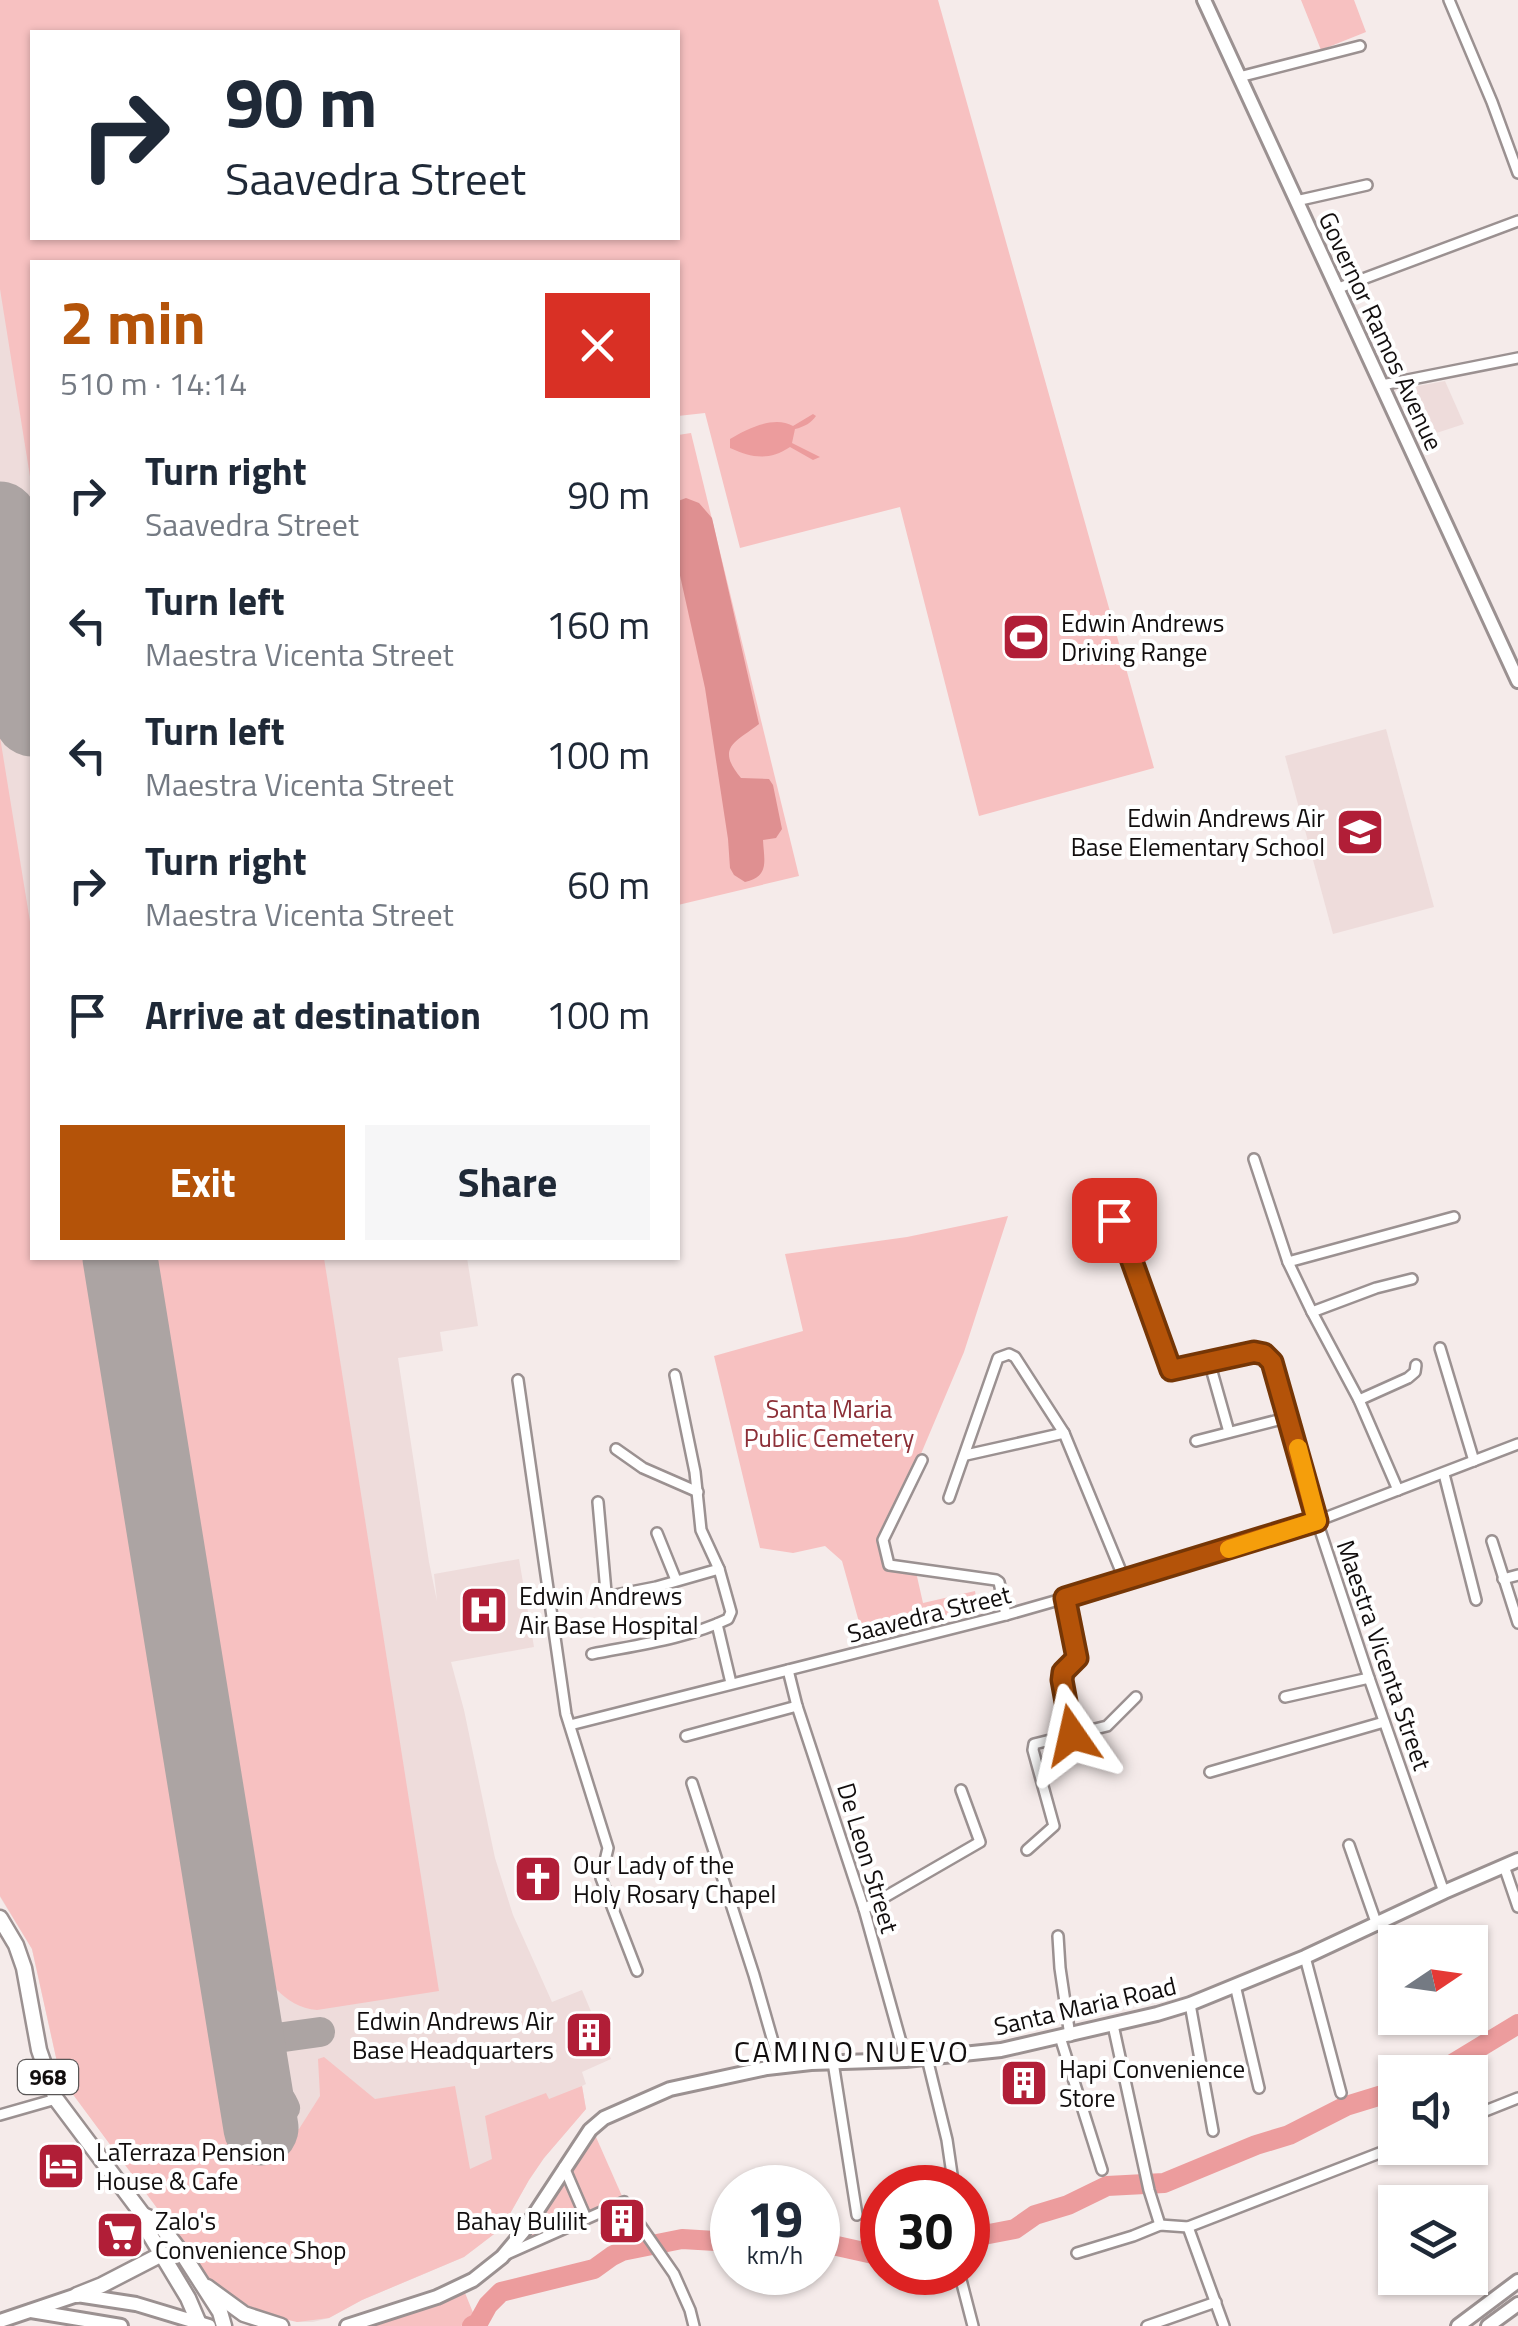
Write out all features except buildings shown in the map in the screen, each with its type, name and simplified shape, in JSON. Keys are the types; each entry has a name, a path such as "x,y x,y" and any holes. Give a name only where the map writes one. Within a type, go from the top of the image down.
{"main road":[{"name":"Governor Ramos Avenue","path":"1204,0 1518,681"},
{"name":"Santa Maria Road","path":"347,2326 473,2280 523,2232 590,2130 604,2118 670,2089 780,2066 906,2060 1001,2050 1114,2025 1190,2004 1236,1986 1511,1863"},
{"name":"968","path":"0,1918 24,1968 39,2050 56,2099 143,2215 147,2230 203,2325"},
{"name":"968","path":"143,2215 157,2220 220,2312 224,2326"},
{"path":"0,2321 102,2285 162,2254"},
{"path":"1458,2326 1518,2282"},
{"path":"201,2283 244,2314 280,2326"},
{"path":"77,2295 136,2304 203,2325"},
{"path":"1488,2326 1518,2304"},
{"path":"28,2310 121,2326"}],"street":[{"path":"1448,0 1518,173"},
{"path":"1238,77 1360,46"},
{"path":"1296,201 1367,185"},
{"path":"1336,289 1518,222"},
{"path":"1382,385 1518,358"},
{"path":"1254,1159 1288,1262 1359,1400 1398,1490"},
{"name":"Maestra Vicenta Street","path":"1104,1201 1124,1239 1168,1366 1175,1370 1254,1352 1264,1354 1272,1362 1317,1521 1444,1892"},
{"path":"1288,1262 1454,1217"},
{"path":"1312,1312 1412,1279"},
{"path":"1440,1348 1474,1461"},
{"path":"948,1498 998,1358 1003,1354 1015,1356 1064,1433 1125,1582"},
{"path":"1209,1361 1229,1432"},
{"path":"1359,1400 1408,1378 1416,1365"},
{"path":"592,1654 716,1624 728,1619 731,1612 719,1569 701,1530 698,1492 675,1375"},
{"path":"518,1380 564,1694 608,1848 600,1878 637,1971"},
{"path":"1196,1441 1290,1417"},
{"path":"966,1454 1064,1433"},
{"name":"Saavedra Street","path":"570,1725 1006,1616 1125,1582 1317,1521 1518,1444"},
{"path":"616,1449 642,1468 698,1492"},
{"path":"922,1460 883,1540 889,1565 996,1580 1006,1616"},
{"path":"1444,1474 1476,1600"},
{"path":"598,1502 610,1596 719,1569"},
{"path":"657,1533 676,1580"},
{"path":"1492,1541 1518,1623"},
{"path":"1503,1579 1518,1575"},
{"path":"1065,1598 1077,1658 1063,1672 1062,1680 1072,1735"},
{"path":"716,1624 731,1683"},
{"name":"De Leon Street","path":"788,1670 864,1908 906,2060"},
{"path":"1285,1698 1369,1678"},
{"path":"1026,1850 1054,1826 1034,1744 1107,1726 1136,1697"},
{"path":"686,1736 798,1706"},
{"path":"1210,1772 1384,1722"},
{"path":"692,1784 780,2066"},
{"path":"864,1908 980,1842 961,1790"},
{"path":"1348,1845 1377,1925"},
{"path":"1511,1863 1518,1907"},
{"path":"1058,1936 1065,2036 1102,2170"},
{"path":"1305,1957 1341,2093"},
{"path":"1236,1986 1259,2088"},
{"path":"1190,2004 1213,2131"},
{"path":"1114,2025 1160,2225"},
{"path":"928,2058 951,2165"},
{"path":"833,2062 858,2215"},
{"path":"1488,2110 1518,2098"},
{"path":"0,2115 56,2099"},
{"path":"1078,2253 1160,2225 1188,2227 1378,2154"},
{"path":"564,2167 586,2218"},
{"path":"502,2256 618,2203 627,2204 674,2274 694,2326"},
{"path":"1188,2227 1224,2326"},
{"path":"965,2295 973,2326"},
{"path":"1148,2326 1216,2302"}],"shaded area":[{"path":"0,0 71,0 30,30 30,1260 467,1260 478,1326 440,1332 443,1351 398,1358 429,1562 437,1601 434,1574 519,1559 534,1647 451,1662 495,1858 513,1915 552,2002 582,1990 611,2059 582,2072 586,2109 544,2158 502,2228 464,2257 329,2318 297,2322 178,2235 69,2089 57,2062 32,1949 0,1897"},
{"path":"1445,381 1464,424 1418,439 1396,390"},
{"path":"813,414 816,416 810,423 795,429 792,443 820,457 813,460 790,447 760,456 730,448 730,439 752,428 778,422 793,426"},
{"path":"686,498 699,503 712,518 759,724 736,741 729,752 730,759 741,778 769,779 782,829 776,838 763,840 762,872 745,882 730,868 705,688 680,576 680,500"},
{"name":"Edwin Andrews Air Base Elementary School","path":"1386,729 1434,907 1333,934 1285,756"}],"green space":[{"path":"0,0 938,0 1154,768 979,816 900,507 740,548 705,413 680,416 680,260 30,260 30,476 0,289"},
{"path":"1301,0 1354,0 1366,32 1321,50"},
{"path":"691,433 799,876 680,905 680,435"},
{"path":"0,737 30,922 30,1260 86,1260 230,2138 299,2129 320,2096 318,2059 324,2057 375,2099 455,2086 470,2169 492,2159 485,2116 546,2093 549,2099 582,2086 586,2109 544,2158 502,2228 464,2257 329,2318 297,2322 266,2315 216,2288 69,2089 57,2062 32,1949 0,1896"},
{"name":"Santa Maria Public Cemetery","path":"1008,1216 964,1352 915,1468 879,1537 887,1567 916,1572 923,1603 975,1591 978,1609 864,1640 842,1561 825,1546 793,1553 760,1548 714,1356 803,1331 785,1254 907,1237"},
{"path":"157,1260 324,1260 439,1991 317,2010 294,2003 276,1989"},
{"path":"596,2137 622,2196 588,2214 569,2171"},
{"path":"564,2176 581,2217 525,2242"},
{"path":"463,2288 476,2320 461,2326 375,2326"}],"waterway":[{"path":"1467,2055 1518,2024"},
{"path":"990,2234 1015,2229 1035,2215 1068,2205 1107,2186 1164,2183 1378,2096"},
{"path":"472,2326 501,2292 594,2269 622,2251 682,2239 710,2241"},
{"path":"840,2247 860,2251"}],"taxiway":[{"path":"0,561 10,580"},
{"path":"247,2042 320,2032"},
{"path":"249,2050 282,2102 282,2112 259,2117 241,2108 237,2098 251,2065"}],"runway":[{"path":"0,519 30,706"},
{"path":"120,1260 261,2128"}],"slow traffic":[{"path":"1229,1549 1317,1521 1298,1448"}],"place":[{"name":"Edwin Andrews Driving Range","path":"1026,637"},
{"name":"Edwin Andrews Air Base Elementary School","path":"1360,832"},
{"name":"Edwin Andrews Air Base Hospital","path":"484,1610"},
{"name":"Our Lady of the Holy Rosary Chapel","path":"538,1879"},
{"name":"Edwin Andrews Air Base Headquarters","path":"589,2035"},
{"name":"Hapi Convenience Store","path":"1024,2083"},
{"name":"LaTerraza Pension House & Cafe","path":"61,2166"},
{"name":"Bahay Bulilit","path":"622,2221"},
{"name":"Zalo's Convenience Shop","path":"120,2235"}],"district":[{"name":"CAMINO NUEVO","path":"852,2051"}],"route":[{"path":"1072,1735 1062,1680 1063,1672 1077,1658 1065,1598 1317,1521 1272,1362 1264,1354 1254,1352 1171,1370 1114,1220"}]}
